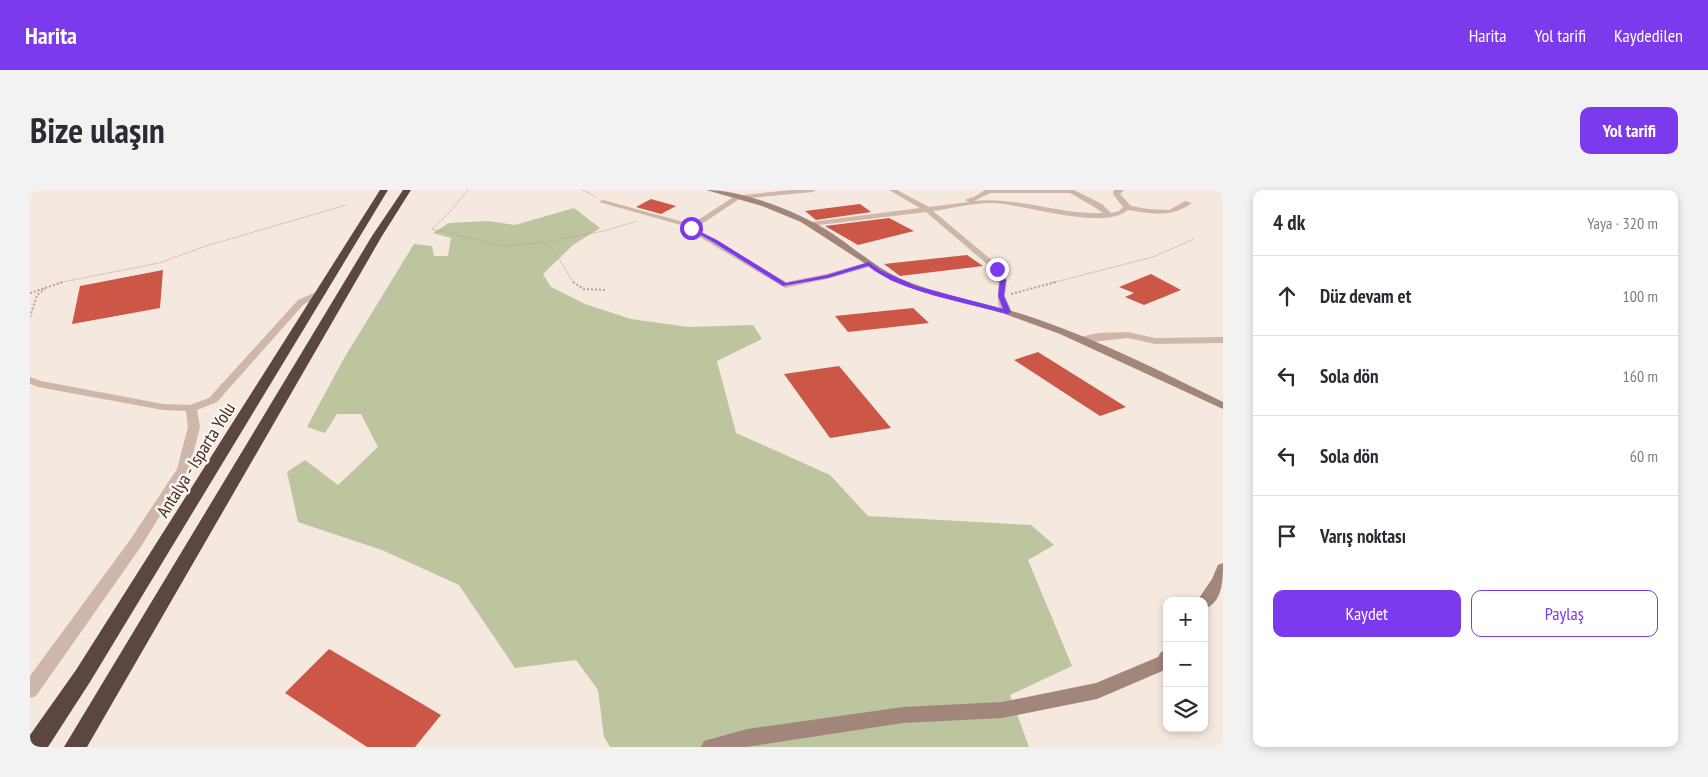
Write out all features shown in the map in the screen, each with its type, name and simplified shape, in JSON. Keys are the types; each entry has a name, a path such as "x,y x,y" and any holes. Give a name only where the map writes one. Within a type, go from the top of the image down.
{"highway":[{"name":"Antalya - Isparta Yolu","path":"35,747 83,676 323,292 384,190"},
{"path":"75,747 377,236 407,190"}],"street":[{"path":"709,190 737,197 811,224 878,271 914,287 1008,312 1102,347 1223,406"},
{"path":"813,190 737,197 691,228 785,285 828,276 869,264"},
{"path":"892,190 924,207 997,269 1003,280 1001,296 1008,312"},
{"path":"811,224 976,199 988,190 1071,191 1099,206 1109,215"},
{"path":"988,190 994,201"},
{"path":"1121,190 1118,190 1116,194 1127,208"},
{"path":"924,207 994,201 1085,216 1121,213 1127,208 1172,212 1177,207 1188,203"},
{"path":"603,202 687,225 698,224"},
{"path":"30,380 38,384 163,407 191,408 213,400 301,302 323,292"},
{"path":"1083,340 1128,335 1155,341 1223,340"},
{"path":"30,690 135,544 183,469 194,427 191,408"},
{"path":"1208,597 1219,581 1223,569"},
{"path":"710,747 747,738 903,715 1002,710 1097,691 1163,662"}],"path":[{"path":"468,190 462,195 449,214 432,229 504,246 546,242 608,230 657,217"},
{"path":"583,190 603,202"},
{"path":"30,294 59,283 159,263 206,246 346,205"},
{"path":"1001,296 1154,257 1194,239"},
{"path":"546,242 554,248 571,282 580,288 605,290"},
{"path":"30,317 37,295 47,287"}],"green space":[{"path":"574,208 600,228 573,245 543,274 551,287 585,304 631,319 688,327 753,325 762,339 717,361 736,433 830,475 868,516 1031,525 1054,545 1028,560 1072,666 1010,695 1029,747 610,747 604,737 598,690 576,660 515,668 459,585 382,550 298,522 287,472 305,460 338,485 378,447 361,414 337,414 325,433 307,427 343,360 414,244 432,246 434,256 448,256 451,238 433,233 449,223 488,221 515,225"}],"building":[{"path":"651,199 676,206 661,214 636,207"},
{"path":"860,204 871,212 816,220 805,211"},
{"path":"889,218 914,231 858,245 825,226"},
{"path":"967,255 983,266 900,276 884,264"},
{"path":"163,270 160,308 72,324 80,286"},
{"path":"1151,274 1181,290 1144,305 1125,297 1134,293 1119,287"},
{"path":"913,308 929,323 848,332 835,316"},
{"path":"1038,352 1126,407 1100,416 1014,360"},
{"path":"839,366 891,428 830,438 784,374"},
{"path":"329,649 441,715 415,747 367,747 285,693"}],"route":[{"path":"691,228 785,285 828,276 869,264 878,271 914,287 1008,312 1001,296 1003,280 997,269"}]}
